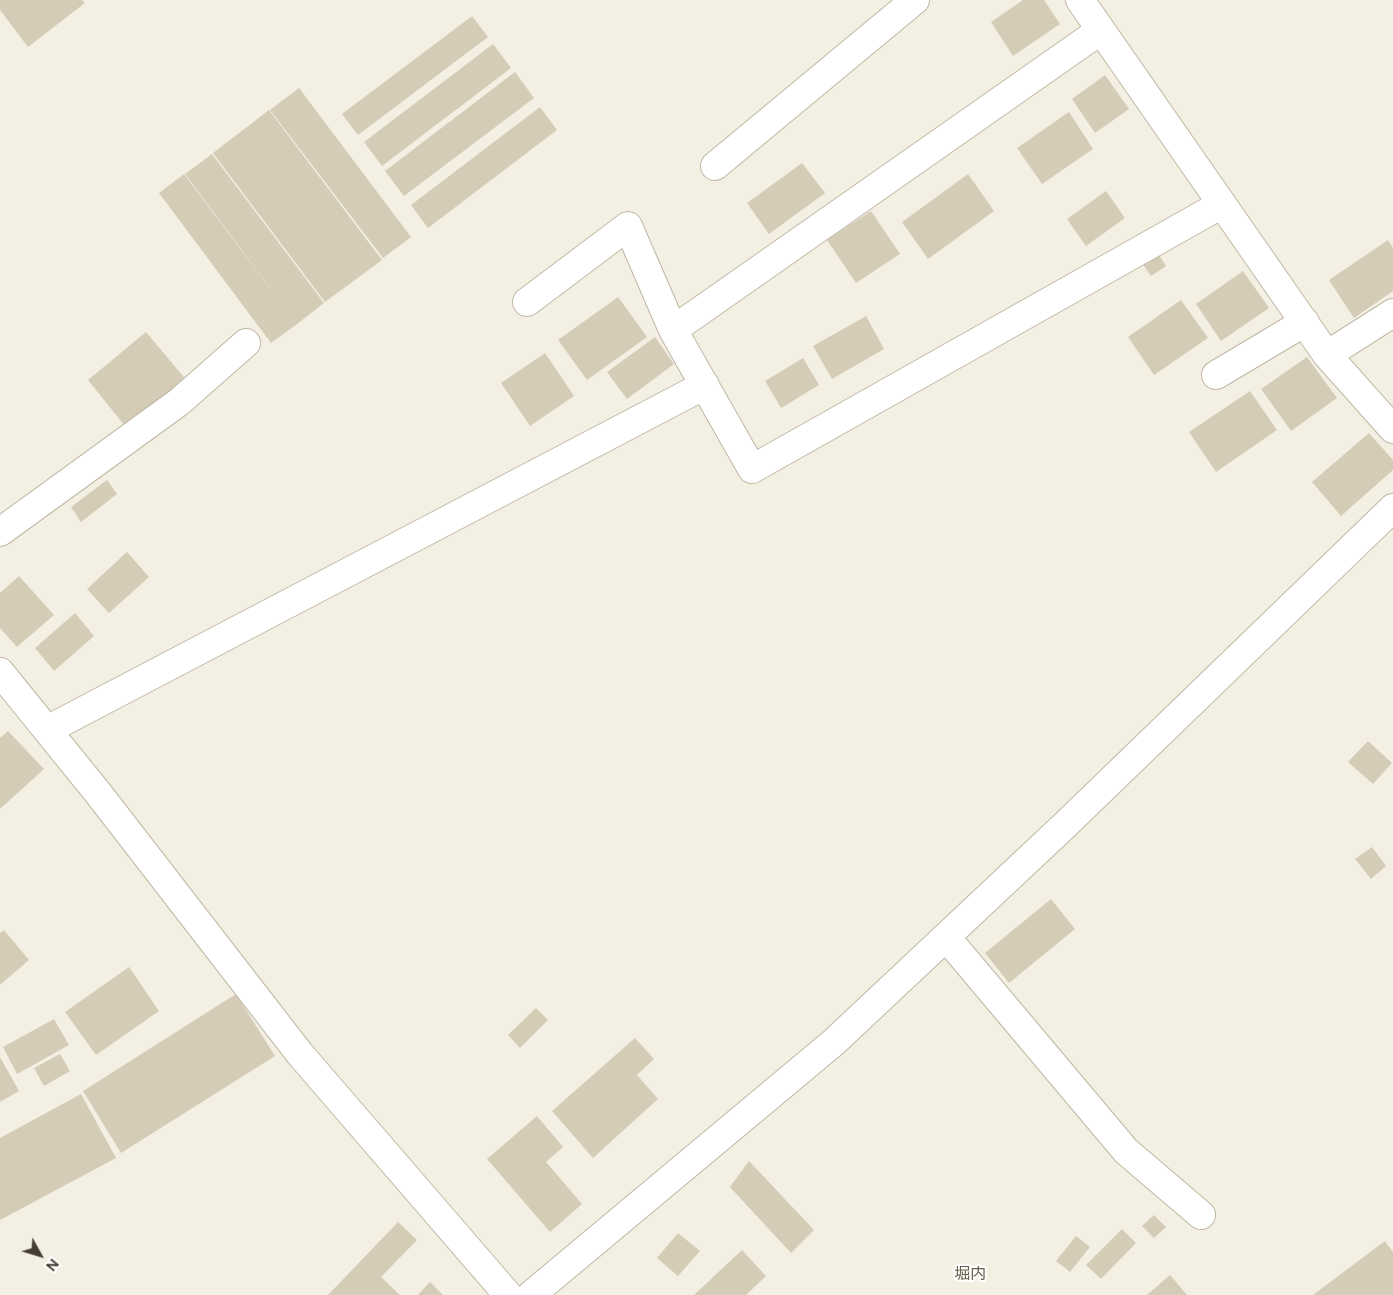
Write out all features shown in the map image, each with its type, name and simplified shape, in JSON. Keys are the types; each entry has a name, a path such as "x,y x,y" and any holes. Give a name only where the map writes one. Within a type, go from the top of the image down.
{"street":[{"path":"715,166 915,0"},
{"path":"1080,0 1327,355 1393,429"},
{"path":"674,330 1101,30"},
{"path":"527,302 628,226 674,330 752,469 1222,204"},
{"path":"1327,355 1393,312"},
{"path":"1216,376 1305,322"},
{"path":"0,532 178,402 246,343"},
{"path":"47,730 705,385"},
{"path":"532,1295 834,1042 1393,508"},
{"path":"0,672 300,1054 508,1295"},
{"path":"946,937 1126,1151 1201,1214"}],"building":[{"path":"0,0 82,0 85,3 28,47 0,10"},
{"path":"1023,0 1044,0 1060,24 1013,56 991,22"},
{"path":"472,16 488,37 358,135 342,114"},
{"path":"493,44 511,68 382,166 364,142"},
{"path":"515,72 534,98 404,196 385,171"},
{"path":"1105,75 1129,109 1095,133 1072,99"},
{"path":"299,88 411,237 383,258 270,110"},
{"path":"540,107 557,130 428,228 411,205"},
{"path":"269,110 382,260 325,302 213,153"},
{"path":"1069,112 1093,149 1042,184 1017,148"},
{"path":"212,154 324,303 297,324 185,174"},
{"path":"802,163 825,193 769,234 747,203"},
{"path":"184,174 297,324 271,343 159,193"},
{"path":"968,174 994,211 928,259 902,222"},
{"path":"1106,191 1125,218 1086,246 1067,219"},
{"path":"871,211 900,254 856,283 827,240"},
{"path":"1388,240 1393,248 1393,291 1354,318 1329,280"},
{"path":"1156,250 1166,266 1151,276 1140,260"},
{"path":"1243,271 1269,308 1221,341 1196,304"},
{"path":"618,297 647,337 587,380 558,340"},
{"path":"1181,300 1208,338 1154,375 1128,337"},
{"path":"866,316 884,349 832,379 813,346"},
{"path":"146,332 188,382 129,431 88,380"},
{"path":"655,337 674,364 627,399 607,372"},
{"path":"545,353 574,396 530,426 501,383"},
{"path":"1307,357 1337,398 1291,431 1261,389"},
{"path":"803,358 819,385 781,408 765,381"},
{"path":"1250,391 1277,430 1216,472 1189,432"},
{"path":"1369,433 1393,460 1393,470 1341,516 1312,482"},
{"path":"107,480 117,494 81,522 71,507"},
{"path":"127,552 149,577 109,613 87,589"},
{"path":"19,576 54,615 17,647 0,628 0,593"},
{"path":"75,613 94,636 54,671 35,648"},
{"path":"8,731 44,769 0,809 0,738"},
{"path":"1368,741 1392,763 1373,784 1348,762"},
{"path":"1372,847 1386,866 1371,879 1355,859"},
{"path":"1051,899 1075,929 1009,983 985,953"},
{"path":"4,930 29,960 0,985 0,933"},
{"path":"129,967 159,1011 96,1055 65,1012"},
{"path":"236,994 275,1056 121,1153 83,1091"},
{"path":"536,1008 548,1020 520,1048 508,1035"},
{"path":"54,1019 69,1045 17,1074 3,1047"},
{"path":"635,1038 654,1059 637,1075 658,1099 593,1158 552,1111"},
{"path":"60,1054 70,1071 44,1086 34,1068"},
{"path":"0,1057 19,1091 0,1102"},
{"path":"81,1094 116,1158 0,1220 0,1138"},
{"path":"537,1116 563,1147 546,1162 582,1204 550,1232 487,1159"},
{"path":"749,1161 814,1230 791,1253 730,1187"},
{"path":"1154,1215 1166,1227 1154,1238 1142,1226"},
{"path":"398,1222 417,1240 381,1277 400,1295 328,1295"},
{"path":"1122,1229 1136,1243 1101,1279 1086,1265"},
{"path":"678,1233 700,1251 678,1276 657,1258"},
{"path":"1076,1236 1090,1247 1070,1272 1056,1261"},
{"path":"1385,1241 1393,1252 1393,1295 1313,1295"},
{"path":"742,1250 766,1276 746,1295 694,1295"},
{"path":"1170,1275 1187,1295 1147,1295"},
{"path":"430,1282 443,1295 418,1295"}],"district":[{"name":"堀内","path":"970,1274"}]}
